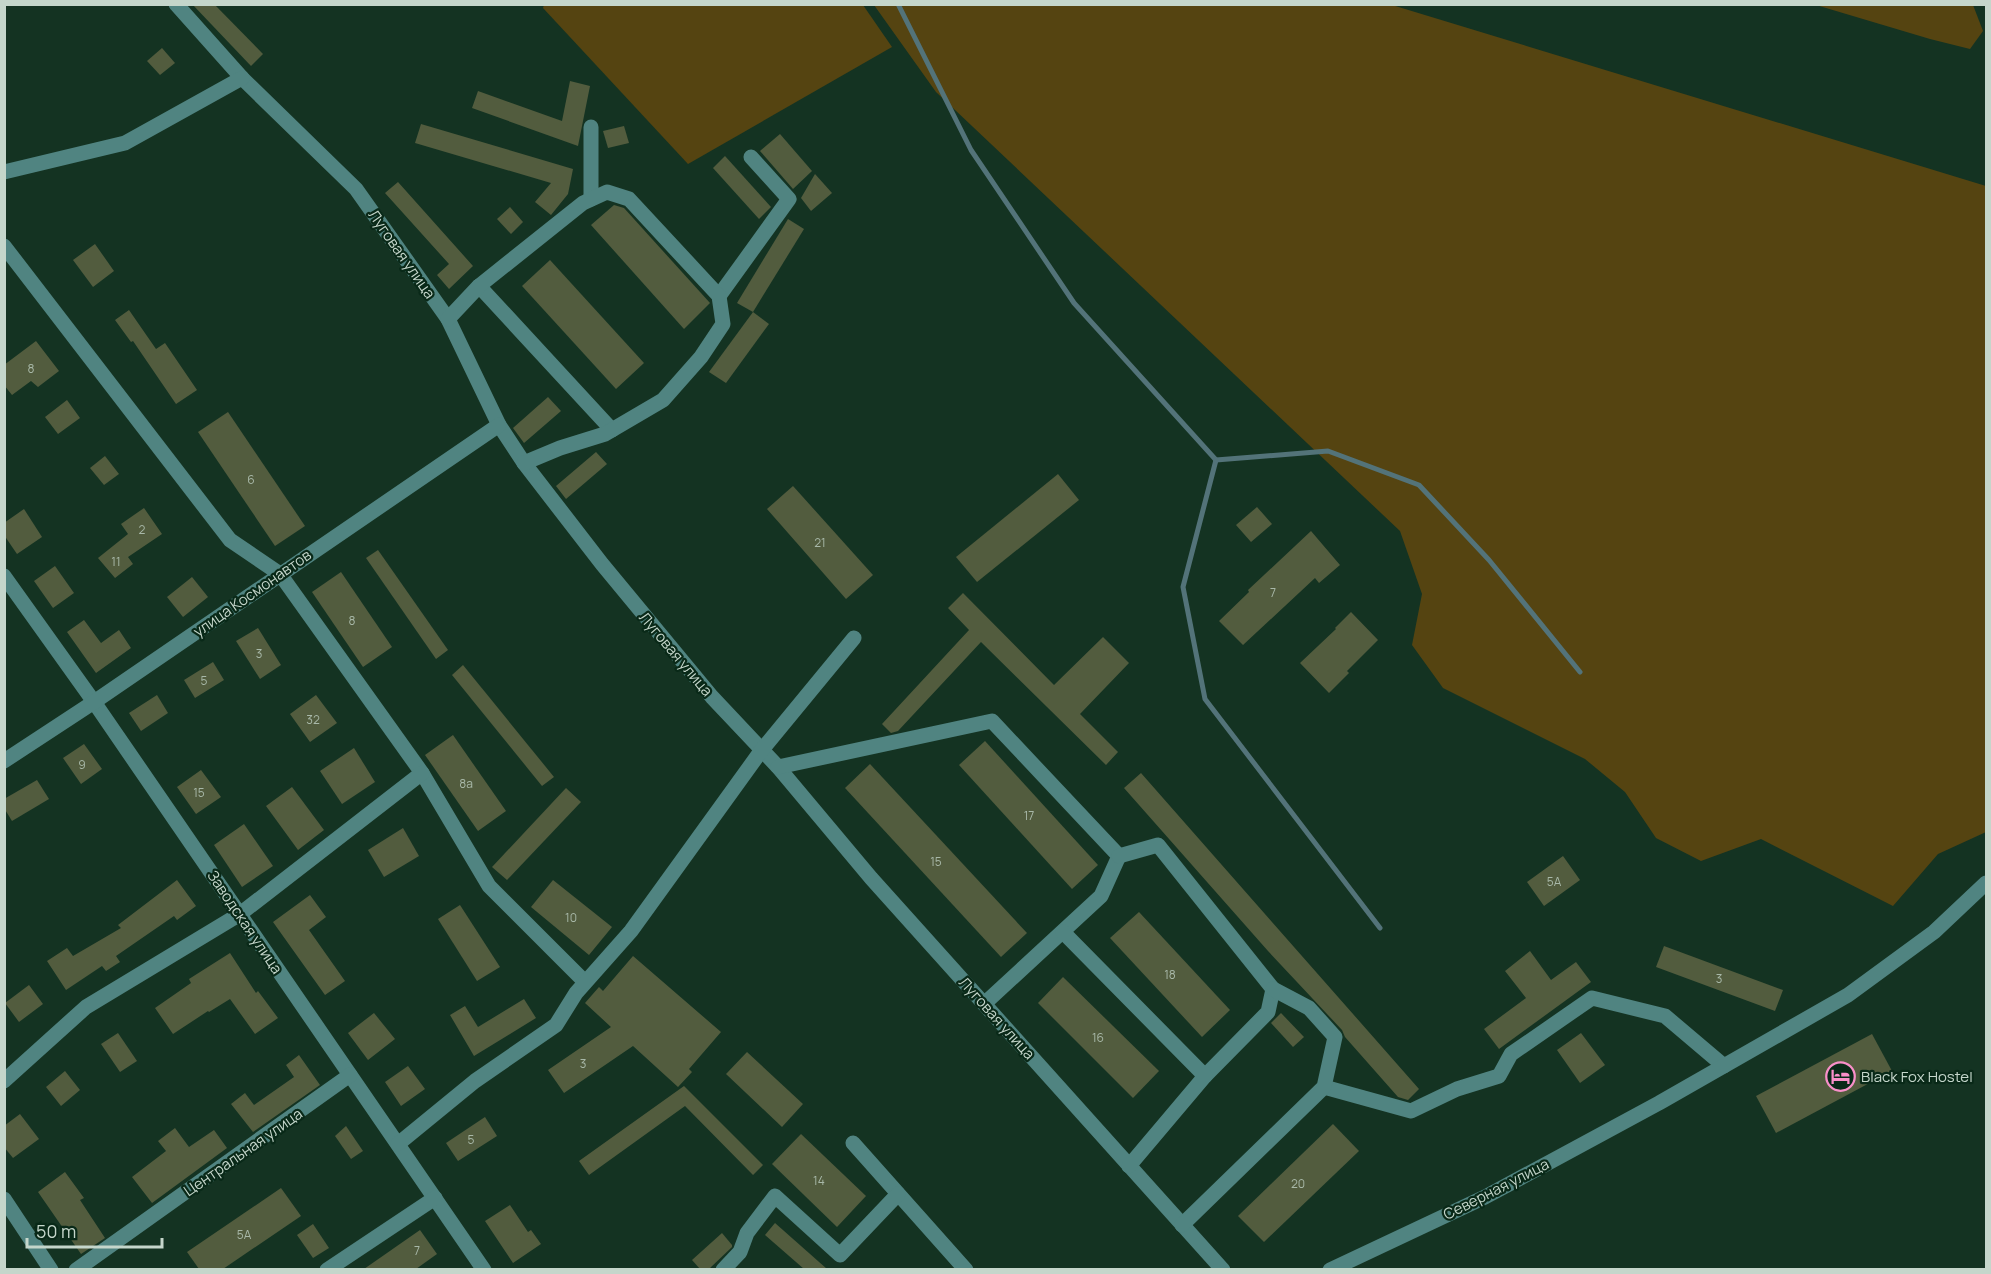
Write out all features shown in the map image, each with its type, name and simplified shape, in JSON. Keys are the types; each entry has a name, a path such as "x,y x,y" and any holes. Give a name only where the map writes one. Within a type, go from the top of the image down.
{"street":[{"name":"Луговая улица","path":"177,4 242,78 356,189 448,319 499,425 524,463 602,564 712,697 778,767 871,878 1223,1269"},
{"path":"4,172 125,143 242,78"},
{"path":"591,127 591,199"},
{"path":"720,296 789,199 751,157"},
{"path":"448,319 479,286 583,203 607,192 629,199 720,296 723,324 701,357 663,400 605,434 560,448 524,463"},
{"path":"4,246 230,540 280,574 422,773 489,886 585,982"},
{"path":"479,286 612,430"},
{"name":"улица Космонавтов","path":"4,761 499,425"},
{"name":"Заводская улица","path":"5,577 94,702 484,1269"},
{"path":"398,1144 476,1080 556,1025 576,993 631,931 761,751 854,638"},
{"path":"778,767 992,721 1119,856"},
{"path":"4,1081 86,1007 240,914 422,773"},
{"path":"1119,856 1158,845 1274,989 1309,1008 1335,1037 1324,1087 1182,1225"},
{"path":"984,1004 1101,897 1119,856"},
{"name":"Северная улица","path":"1330,1269 1485,1197 1848,995 1934,932 1986,883"},
{"path":"1063,932 1205,1076"},
{"path":"1129,1166 1205,1076 1268,1012 1274,989"},
{"path":"1324,1087 1411,1111 1457,1089 1499,1076 1511,1054 1592,998 1665,1016 1724,1066"},
{"name":"Центральная улица","path":"76,1269 350,1075"},
{"path":"853,1143 966,1269"},
{"path":"723,1269 740,1252 747,1233 775,1196 840,1255 898,1194"},
{"path":"327,1269 435,1198"},
{"path":"4,1199 51,1269"}],"shaded area":[{"path":"544,5 863,5 892,47 688,164 543,8"},
{"path":"874,5 1392,5 1986,186 1986,832 1938,854 1893,906 1761,839 1701,861 1656,838 1625,792 1585,759 1443,688 1412,645 1422,594 1400,531 936,92"},
{"path":"1816,5 1973,5 1983,31 1970,49"}],"building":[{"path":"192,4 214,4 263,54 251,66"},
{"path":"162,48 175,63 160,75 147,61"},
{"path":"570,81 590,86 578,146 472,108 478,91 562,121"},
{"path":"421,124 573,169 568,194 551,215 535,202 551,183 415,143"},
{"path":"624,126 629,143 608,148 603,131"},
{"path":"780,134 812,171 793,189 760,151"},
{"path":"725,156 771,207 759,219 713,168"},
{"path":"815,174 832,193 811,211 801,198"},
{"path":"398,182 473,266 449,289 437,275 449,264 385,193"},
{"path":"614,205 624,208 710,303 684,329 591,225"},
{"path":"510,207 523,222 511,234 497,219"},
{"path":"788,219 804,229 753,312 737,303"},
{"path":"95,244 114,271 93,287 73,260"},
{"path":"550,260 644,363 616,389 522,286"},
{"path":"129,310 156,349 165,343 197,390 176,404 133,341 131,342 115,320"},
{"path":"753,312 769,324 726,383 709,372"},
{"path":"36,341 59,371 38,387 31,381 12,395 4,385 4,365"},
{"path":"548,397 561,411 524,443 513,428"},
{"path":"67,400 80,418 58,434 45,417"},
{"path":"228,412 305,526 275,546 198,432"},
{"path":"596,452 607,464 566,499 556,486"},
{"path":"105,456 119,474 104,485 90,468"},
{"path":"1058,474 1079,500 977,582 956,557"},
{"path":"793,486 873,575 846,599 767,509"},
{"path":"1257,507 1272,524 1251,542 1236,525"},
{"path":"144,508 162,534 128,557 133,564 115,578 98,558 128,534 121,524"},
{"path":"24,509 42,537 17,554 4,535 4,523"},
{"path":"1311,531 1340,565 1319,583 1315,578 1243,645 1219,621 1249,592 1248,590"},
{"path":"378,550 448,650 436,659 366,558"},
{"path":"55,566 74,593 53,608 34,581"},
{"path":"341,572 392,647 363,667 312,592"},
{"path":"192,577 208,597 183,617 167,597"},
{"path":"963,593 1054,685 1103,637 1129,663 1080,714 1118,752 1106,765 981,642 898,731 891,733 882,724 969,630 948,608"},
{"path":"1351,612 1378,640 1329,693 1300,663"},
{"path":"84,620 101,643 119,630 131,648 96,673 67,632"},
{"path":"258,628 281,665 260,679 236,641"},
{"path":"213,662 224,680 195,698 184,680"},
{"path":"463,665 554,777 542,786 452,675"},
{"path":"157,695 168,713 141,731 129,713"},
{"path":"316,695 337,723 310,742 290,714"},
{"path":"453,735 506,811 478,831 425,755"},
{"path":"985,741 1098,865 1072,889 959,765"},
{"path":"84,744 102,769 81,784 63,758"},
{"path":"354,748 375,782 342,804 320,771"},
{"path":"870,764 1027,933 1001,957 845,788"},
{"path":"201,770 221,797 196,814 177,787"},
{"path":"1141,773 1419,1089 1408,1100 1398,1097 1345,1037 1342,1030 1268,951 1124,788"},
{"path":"37,780 49,799 12,821 4,808 4,799"},
{"path":"292,787 324,830 298,850 266,806"},
{"path":"566,788 581,802 507,880 492,867"},
{"path":"244,824 273,866 242,887 214,845"},
{"path":"403,828 419,856 384,877 368,850"},
{"path":"1563,856 1580,880 1544,906 1527,882"},
{"path":"177,880 196,906 177,920 174,916 116,956 120,962 106,971 102,966 66,990 47,961 67,948 73,956 121,928 118,925"},
{"path":"553,880 612,927 589,955 531,907"},
{"path":"310,895 326,917 309,930 345,981 325,995 273,922"},
{"path":"460,905 500,967 477,981 438,919"},
{"path":"1139,912 1230,1010 1202,1037 1110,938"},
{"path":"1664,946 1783,990 1775,1011 1656,967"},
{"path":"1530,951 1551,980 1576,962 1591,982 1499,1049 1484,1029 1526,998 1505,971"},
{"path":"230,953 256,993 258,991 278,1018 255,1034 230,999 173,1034 155,1008 191,983 189,979"},
{"path":"633,956 721,1032 689,1069 692,1072 678,1087 633,1046 564,1093 548,1070 611,1027 585,1003 599,987 603,991"},
{"path":"1063,977 1159,1071 1133,1098 1038,1003"},
{"path":"29,985 43,1004 19,1022 5,1003"},
{"path":"524,999 536,1018 474,1056 450,1015 465,1006 478,1027"},
{"path":"374,1013 395,1039 368,1060 348,1033"},
{"path":"1281,1013 1304,1037 1293,1047 1271,1023"},
{"path":"118,1033 137,1061 120,1072 101,1044"},
{"path":"1581,1033 1605,1065 1580,1083 1557,1050"},
{"path":"1872,1034 1892,1071 1776,1133 1756,1096"},
{"path":"747,1052 803,1104 782,1127 726,1074"},
{"path":"299,1055 320,1085 253,1132 231,1104 245,1093 254,1105 294,1077 286,1065"},
{"path":"408,1066 425,1089 401,1106 385,1082"},
{"path":"65,1071 80,1090 61,1106 46,1087"},
{"path":"684,1086 763,1165 753,1175 685,1106 589,1175 579,1161"},
{"path":"20,1114 39,1139 13,1158 4,1147 4,1126"},
{"path":"485,1117 497,1136 458,1161 446,1143"},
{"path":"1333,1124 1359,1151 1264,1242 1238,1216"},
{"path":"346,1126 363,1151 351,1159 335,1136"},
{"path":"175,1128 189,1147 214,1130 227,1148 152,1203 132,1177 166,1151 158,1141"},
{"path":"801,1134 866,1196 837,1227 772,1164"},
{"path":"65,1172 84,1198 80,1200 105,1238 81,1254 38,1192"},
{"path":"281,1188 301,1216 223,1269 199,1269 187,1252"},
{"path":"510,1205 528,1232 531,1230 541,1244 513,1263 485,1221"},
{"path":"775,1223 827,1269 804,1269 765,1235"},
{"path":"313,1224 329,1248 313,1258 297,1235"},
{"path":"420,1230 437,1254 416,1269 364,1269"},
{"path":"722,1233 732,1247 709,1269 700,1269 692,1260"}],"waterway":[{"path":"898,4 971,150 1074,303 1216,460"},
{"path":"1216,460 1328,451 1419,485 1489,560 1580,672"},
{"path":"1216,460 1183,587 1205,699 1380,928"}],"place":[{"name":"Black Fox Hostel","path":"1840,1076"}]}
